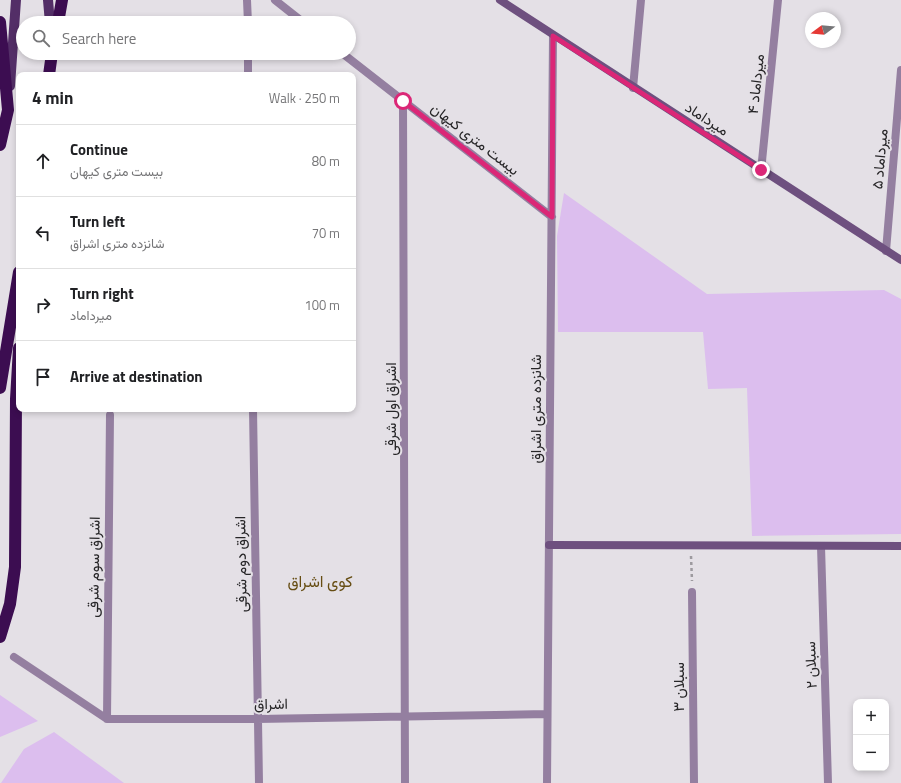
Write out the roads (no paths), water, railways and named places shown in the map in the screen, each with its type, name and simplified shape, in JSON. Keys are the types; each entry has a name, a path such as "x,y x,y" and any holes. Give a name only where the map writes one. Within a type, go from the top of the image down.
{"highway":[{"path":"59,16 62,0"},
{"path":"0,22 8,110 0,145"},
{"path":"49,72 51,60"},
{"path":"0,388 16,290"},
{"path":"0,637 10,604 15,567 16,399"}],"main road":[{"path":"8,110 16,0"},
{"path":"48,0 49,16"}],"street":[{"path":"247,0 248,16"},
{"path":"275,0 295,16"},
{"name":"میرداماد","path":"500,0 510,3 553,36 901,260"},
{"path":"633,88 640,0"},
{"name":"میرداماد ۴","path":"761,170 778,0"},
{"name":"شانزده متری اشراق","path":"547,783 553,36"},
{"path":"248,60 248,72"},
{"name":"بیست متری کیهان","path":"351,60 552,217"},
{"name":"میرداماد ۵","path":"886,251 901,70"},
{"name":"اشراق اول شرقی","path":"403,101 405,783"},
{"name":"اشراق دوم شرقی","path":"253,412 259,783"},
{"name":"اشراق سوم شرقی","path":"107,719 110,415"},
{"path":"549,545 901,546"},
{"name":"سبلان ۲","path":"821,546 828,783"},
{"name":"سبلان ۳","path":"692,592 694,783"},
{"path":"14,656 107,719"},
{"name":"اشراق","path":"107,719 257,719 548,714"}],"district":[{"name":"کوی اشراق","path":"320,581"}]}
